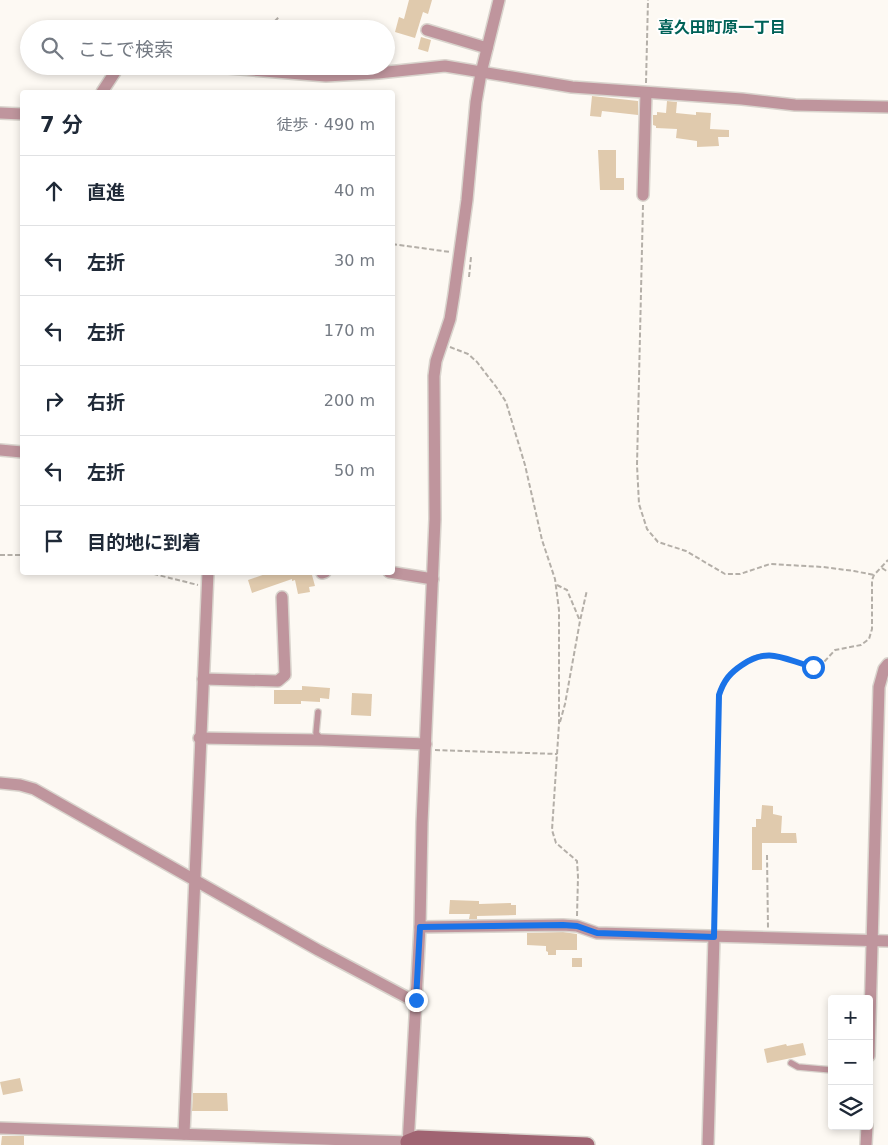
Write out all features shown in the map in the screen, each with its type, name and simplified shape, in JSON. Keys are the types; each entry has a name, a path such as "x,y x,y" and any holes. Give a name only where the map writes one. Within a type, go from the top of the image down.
{"street":[{"path":"408,1143 420,927 422,823 435,519 434,376 436,361 450,319 460,254 480,72 499,0"},
{"path":"427,30 487,48"},
{"path":"395,71 437,66 458,67 572,87 742,99 796,105 888,107"},
{"path":"103,90 113,75"},
{"path":"314,75 343,75"},
{"path":"643,195 646,93"},
{"path":"0,113 20,114"},
{"path":"0,450 20,452"},
{"path":"395,573 433,578"},
{"path":"185,1138 208,575"},
{"path":"203,679 278,681 285,675 282,597"},
{"path":"870,1040 874,940 879,687 884,669 888,664"},
{"path":"200,738 322,740 426,747"},
{"path":"0,783 34,788 194,880 369,977 408,998 416,1000"},
{"path":"420,927 577,926 597,933 888,941"},
{"path":"708,1145 714,937"},
{"path":"0,1128 185,1138 408,1143 418,1138 499,1143 587,1145"},
{"path":"866,1145 867,1130"}],"lane":[{"path":"318,712 316,733 322,740"},
{"path":"791,1063 798,1068 828,1070"}],"path":[{"path":"646,93 648,0"},
{"path":"276,20 279,17"},
{"path":"643,195 637,465 639,504 647,529 658,542 686,551 724,574 740,574 770,564 854,570 874,575"},
{"path":"395,244 460,254"},
{"path":"441,346 449,346 468,354 477,362 506,402 525,465 542,540 556,584 559,610 559,724 552,830 556,843 577,861 577,926"},
{"path":"0,555 20,555"},
{"path":"714,937 719,695 724,681 731,672 762,654 776,656 813,667 824,662 836,650 861,645 869,639 872,630 874,575 888,560"},
{"path":"881,568 888,572"},
{"path":"158,575 207,587"},
{"path":"556,584 567,590 580,621"},
{"path":"559,724 565,704 587,590"},
{"path":"426,747 557,754"},
{"path":"767,854 768,938"}],"building":[{"path":"409,0 432,0 428,14 423,12 415,38 395,32 399,17 404,19"},
{"path":"421,37 431,40 428,52 418,49"},
{"path":"592,96 638,101 638,115 602,111 601,117 590,116"},
{"path":"667,101 677,102 676,113 696,115 696,112 711,113 710,129 729,130 729,137 718,137 719,146 697,147 697,141 676,138 677,129 656,128 653,125 653,115 657,115 657,112 666,113"},
{"path":"598,150 616,150 616,178 624,178 624,190 600,190"},
{"path":"262,575 312,575 315,586 309,587 310,592 298,594 295,580 292,581 292,579 252,593 248,580"},
{"path":"302,686 330,688 329,699 320,698 320,702 301,701 301,704 274,704 274,690 302,690"},
{"path":"352,693 372,694 371,716 351,715"},
{"path":"762,805 773,806 773,814 782,816 781,833 796,833 797,843 762,843 762,870 752,870 752,827 756,827 756,819 761,819"},
{"path":"450,900 479,901 479,904 511,903 511,905 516,905 516,915 477,916 477,919 469,919 470,914 449,914"},
{"path":"563,932 577,934 577,950 556,950 556,955 548,955 546,946 527,945 527,933"},
{"path":"572,958 582,958 582,967 572,967"},
{"path":"803,1043 806,1055 767,1063 764,1049 786,1044 787,1046"},
{"path":"20,1078 23,1091 3,1095 0,1082"},
{"path":"193,1093 227,1093 228,1111 192,1111"},
{"path":"2,1136 24,1136 24,1145 1,1145"}],"district":[{"name":"喜久田町原一丁目","path":"722,27"}],"route":[{"path":"416,1000 420,927 563,925 577,926 597,933 714,937 719,695 724,681 731,672 762,654 776,656 813,667"}]}
